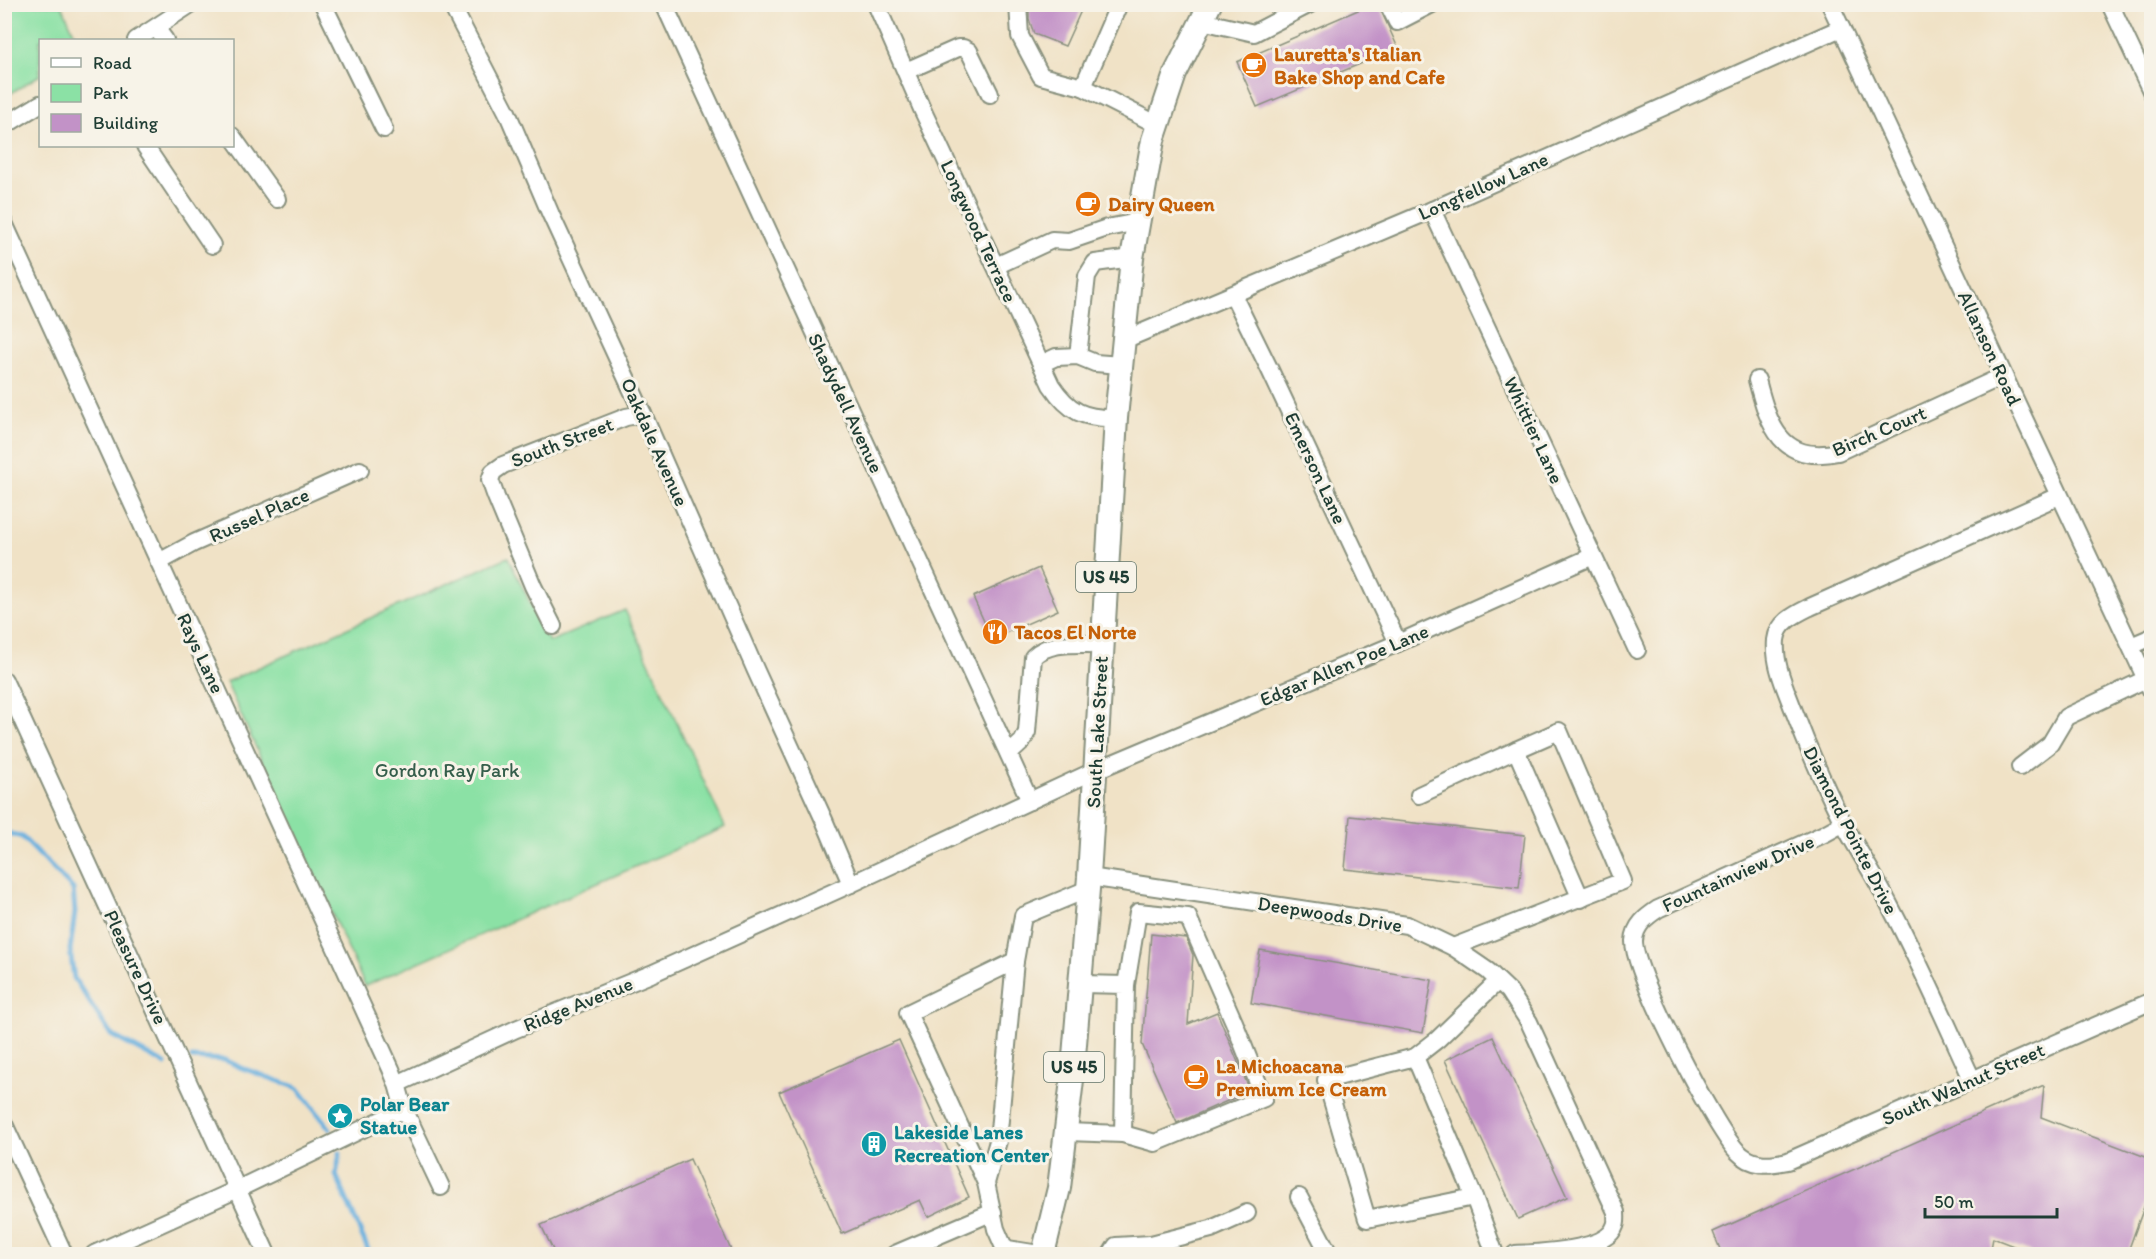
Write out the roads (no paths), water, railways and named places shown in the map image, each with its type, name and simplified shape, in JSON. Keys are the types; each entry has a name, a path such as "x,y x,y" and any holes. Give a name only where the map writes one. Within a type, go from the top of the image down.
{"main road":[{"name":"South Lake Street","path":"1041,1254 1059,1188 1081,984 1116,418 1132,258 1153,140 1175,74 1206,13"}],"street":[{"path":"140,39 161,34 191,4"},
{"path":"323,4 384,129"},
{"name":"Oakdale Avenue","path":"452,4 507,112 851,884"},
{"name":"Shadydell Avenue","path":"664,4 1030,801"},
{"name":"Longwood Terrace","path":"876,4 1041,364 1061,400 1076,412 1097,419 1116,418"},
{"path":"1018,4 1020,36 1041,76 1083,87 1158,125"},
{"path":"1083,87 1119,4"},
{"path":"1206,13 1254,33 1310,4"},
{"path":"1388,4 1397,22 1432,4"},
{"name":"Allanson Road","path":"1830,4 2149,685"},
{"path":"2110,4 2151,93"},
{"name":"Longfellow Lane","path":"1124,340 1432,210 1841,28"},
{"path":"906,71 958,48 963,48 969,51 990,94"},
{"path":"4,126 39,105"},
{"path":"234,139 277,199"},
{"path":"147,147 212,245"},
{"name":"Whittier Lane","path":"1432,210 1637,650"},
{"path":"996,266 1052,240 1069,241 1107,228 1138,222"},
{"name":"Rays Lane","path":"4,223 397,1084"},
{"path":"1078,356 1087,276 1095,263 1132,258"},
{"name":"Emerson Lane","path":"1233,295 1398,642"},
{"path":"1041,364 1056,357 1078,356 1095,363 1121,365"},
{"name":"Birch Court","path":"1756,380 1764,409 1779,439 1797,450 1811,455 1822,455 1838,452 2003,376"},
{"name":"South Street","path":"553,626 533,586 490,480 493,472 503,465 626,417 643,414"},
{"name":"Russel Place","path":"159,562 194,543 360,470"},
{"name":"Diamond Pointe Drive","path":"1971,1079 1892,909 1844,823 1810,753 1781,677 1776,656 1776,638 1782,626 1790,618 1810,607 2059,496"},
{"name":"Edgar Allen Poe Lane","path":"1094,771 1398,642 1593,556"},
{"path":"2131,646 2151,637"},
{"path":"1009,754 1022,742 1027,732 1033,657 1038,652 1051,647 1102,644"},
{"name":"Pleasure Drive","path":"4,680 267,1254"},
{"path":"2020,767 2050,744 2066,717 2149,685"},
{"path":"1419,795 1559,731 1623,881 1453,947"},
{"path":"1516,750 1581,899"},
{"name":"Ridge Avenue","path":"397,1084 516,1029 651,974 1094,771"},
{"name":"Fountainview Drive","path":"1774,1164 1756,1163 1738,1151 1713,1115 1680,1055 1639,965 1634,942 1637,929 1646,917 1658,909 1844,823"},
{"path":"986,1182 999,1141 1015,961 1023,916 1088,883"},
{"name":"Deepwoods Drive","path":"1088,883 1167,889 1407,925 1453,947 1488,971 1509,992 1530,1022 1617,1212 1616,1226 1601,1240 1580,1247 1515,1254"},
{"path":"1164,915 1167,889"},
{"path":"1066,1132 1123,1134 1155,1143 1264,1098 1188,917 1138,912 1126,985 1123,1134"},
{"path":"1015,961 908,1012 986,1182 999,1250 1008,1249 1041,1254"},
{"path":"1474,1197 1367,1219 1326,1080 1415,1057 1438,1039 1498,981"},
{"path":"1081,984 1126,985"},
{"name":"South Walnut Street","path":"1774,1164 1788,1161 1854,1133 1971,1079 2151,1001"},
{"path":"1415,1057 1474,1197 1495,1254"},
{"path":"397,1084 404,1109 441,1187"},
{"path":"94,1254 238,1189 404,1109"},
{"path":"4,1124 64,1254"},
{"path":"1299,1197 1329,1254"},
{"path":"895,1254 993,1212"},
{"path":"1111,1254 1116,1246 1153,1249 1211,1229 1247,1213"}],"waterway":[{"path":"4,406 8,431 4,445"},
{"path":"4,832 22,837 73,889 75,912 70,950 74,978 111,1035 165,1064"},
{"path":"192,1058 225,1060 298,1088 330,1129"},
{"path":"340,1153 336,1175 370,1254"}],"place":[{"name":"Lauretta's Italian Bake Shop and Cafe","path":"1254,65"},
{"name":"Dairy Queen","path":"1088,204"},
{"name":"Tacos El Norte","path":"995,632"},
{"name":"La Michoacana Premium Ice Cream","path":"1196,1077"},
{"name":"Polar Bear Statue","path":"340,1116"},
{"name":"Lakeside Lanes Recreation Center","path":"874,1144"}],"park label":[{"name":"Gordon Ray Park","path":"447,770"}]}
